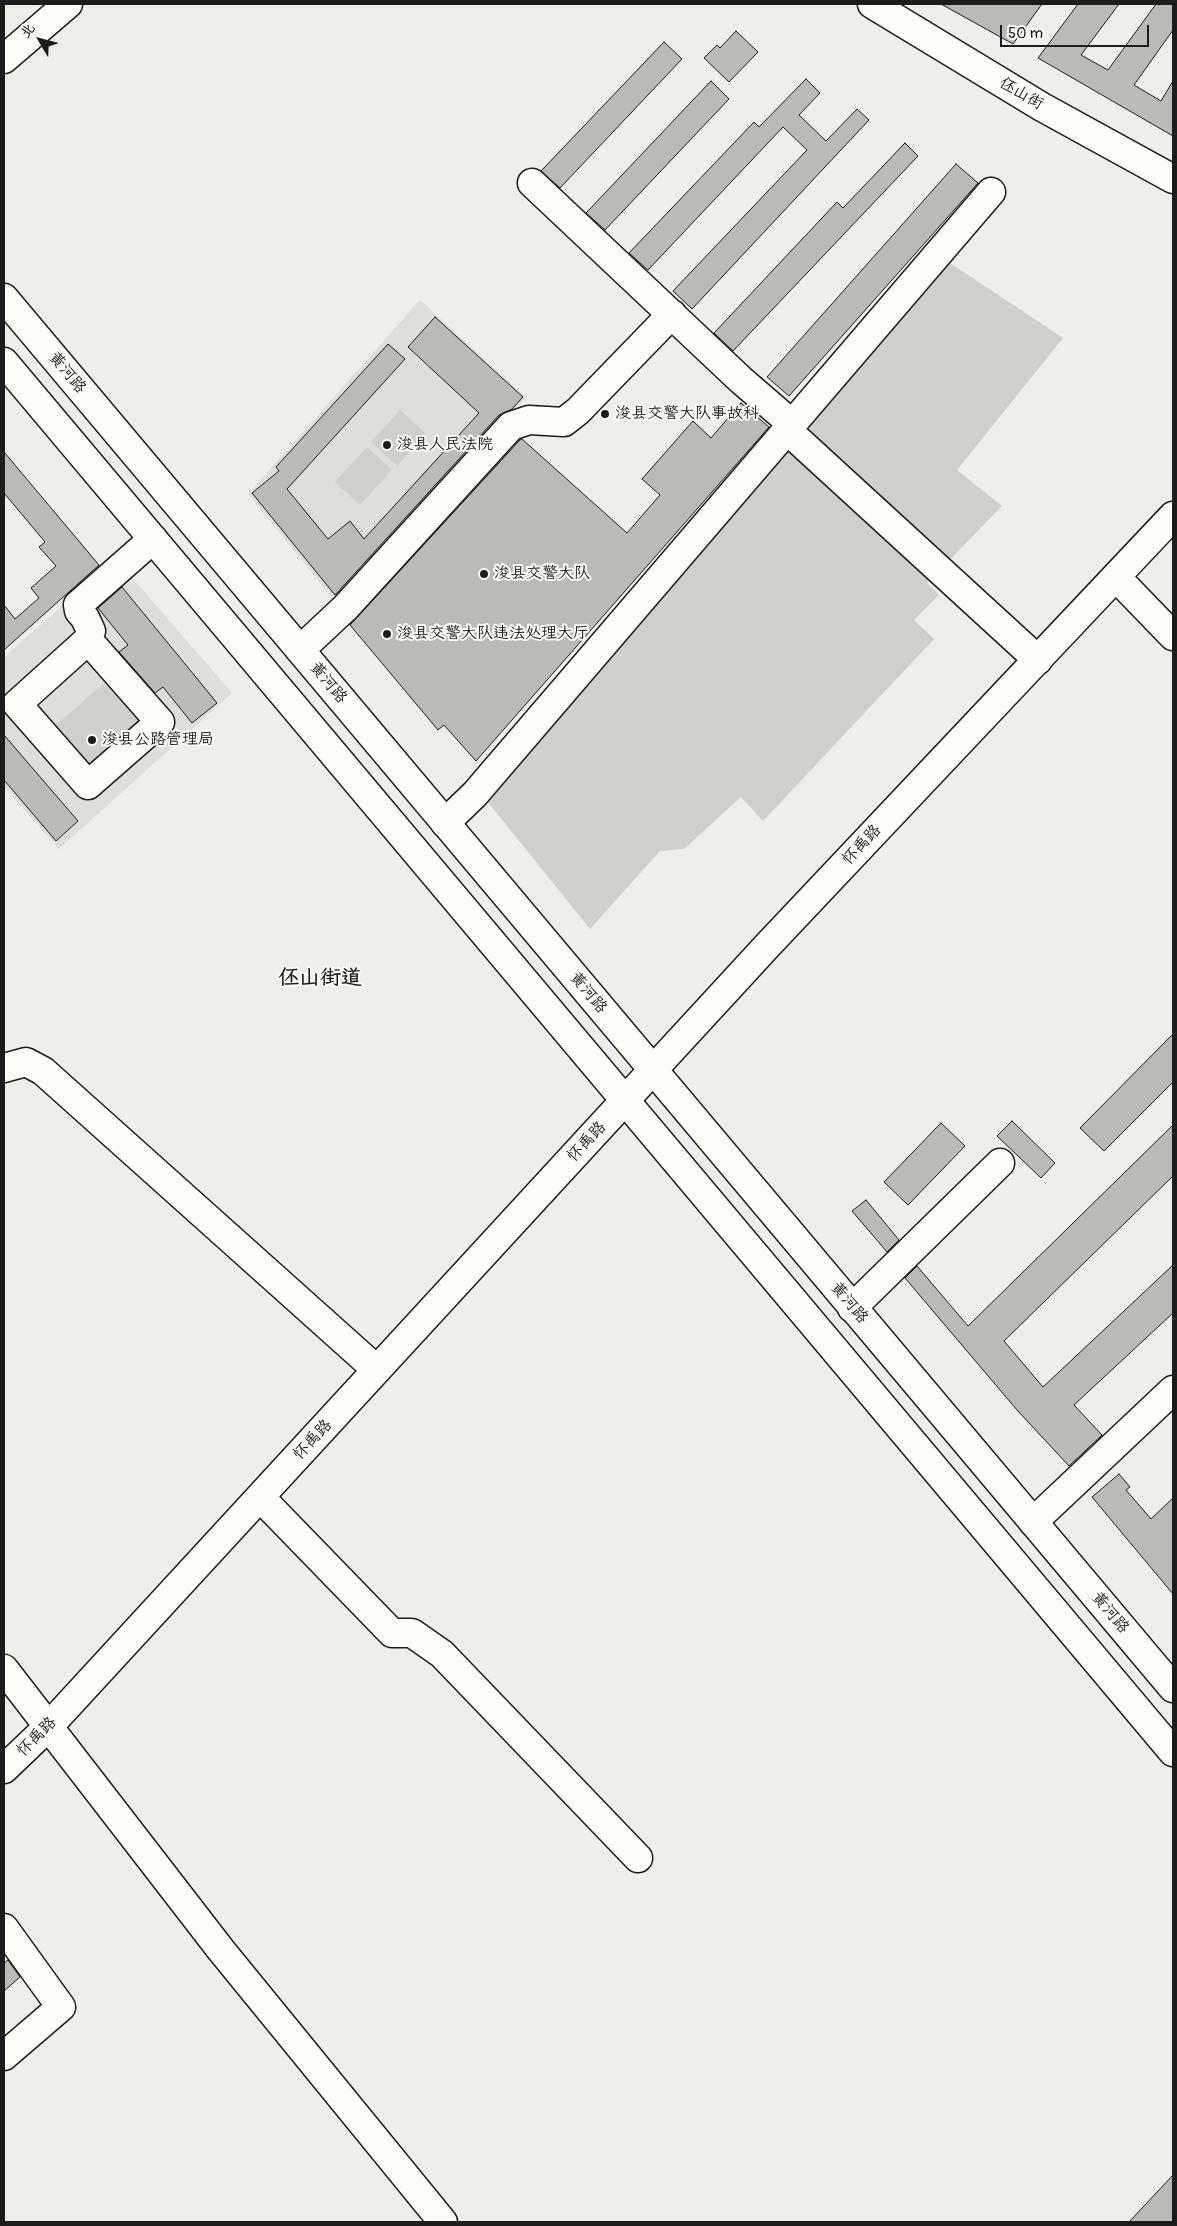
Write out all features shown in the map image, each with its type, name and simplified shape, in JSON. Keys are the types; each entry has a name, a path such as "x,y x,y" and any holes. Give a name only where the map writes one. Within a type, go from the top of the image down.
{"street":[{"path":"4,59 68,4"},
{"name":"伾山街","path":"872,4 1042,107 1173,179"},
{"path":"532,182 1038,660"},
{"path":"445,823 475,794 992,192"},
{"name":"黄河路","path":"4,298 1173,1688"},
{"path":"300,650 346,607 511,426 529,420 564,422 578,411 672,314"},
{"path":"4,362 1173,1752"},
{"name":"怀禹路","path":"4,1769 49,1726 766,946 1173,516"},
{"path":"88,640 160,722 88,785 17,704 88,640 91,631 78,605 153,539"},
{"path":"1116,577 1173,636"},
{"path":"4,1068 26,1062 43,1071 377,1370"},
{"path":"852,1308 1000,1163"},
{"path":"1033,1522 1173,1390"},
{"path":"260,1497 392,1633 412,1633 442,1654 638,1858"},
{"path":"4,1669 221,1950 444,2222"},
{"path":"4,1928 61,2007 4,2056"}],"shaded area":[{"path":"947,261 1063,338 957,470 1002,506 927,583 939,595 914,620 934,639 763,821 741,797 684,849 660,851 590,929 487,801"},
{"name":"浚县人民法院","path":"420,300 526,397 347,596 334,600 248,494"},
{"path":"400,410 426,434 397,466 371,442"},
{"path":"367,447 392,470 360,505 335,482"},
{"name":"浚县公路管理局","path":"116,559 232,693 59,849 4,787 4,657"},
{"path":"104,683 141,724 89,770 53,728"}],"building":[{"path":"941,4 1042,4 1013,44"},
{"path":"1078,4 1119,4 1081,55 1108,70 1156,4 1173,4 1173,30 1134,85 1161,101 1173,81 1173,136 1038,58"},
{"path":"736,31 758,52 729,82 704,58 717,45 720,48"},
{"path":"664,42 682,59 560,188 541,171"},
{"path":"806,79 820,93 799,115 826,141 857,109 869,120 692,309 673,291 807,150 783,127 648,270 629,253 754,122 759,127"},
{"path":"711,81 729,99 605,230 586,213"},
{"path":"905,143 918,156 733,351 714,333 837,202 843,208"},
{"path":"956,164 978,183 789,396 767,377"},
{"path":"435,317 523,397 512,409 499,415 335,595 252,493 279,471 276,467 388,344 405,359 287,489 328,539 350,521 364,539 479,413 408,347"},
{"name":"浚县交警大队","path":"741,403 769,427 476,761 444,725 438,730 350,625 520,440 522,439 627,533 660,495 642,479 693,421 711,438"},
{"path":"4,452 99,565 4,650 4,605 15,619 39,598 31,588 56,566 39,547 45,542 4,493"},
{"path":"122,587 217,703 192,723 163,687 155,693 119,652 128,645 98,608"},
{"path":"4,735 78,821 56,841 4,780"},
{"path":"1173,1034 1173,1082 1104,1151 1080,1128"},
{"path":"1012,1121 1055,1163 1041,1178 997,1136"},
{"path":"941,1123 965,1146 908,1205 884,1182"},
{"path":"1173,1125 1173,1176 1004,1341 1043,1387 1173,1265 1173,1313 1074,1405 1102,1435 1069,1466 1017,1410 905,1278 917,1266 968,1326"},
{"path":"866,1200 899,1240 887,1252 852,1211"},
{"path":"1119,1474 1130,1487 1126,1490 1151,1519 1173,1498 1173,1594 1092,1497"},
{"path":"8,1960 20,1977 4,1991 4,1963"},
{"path":"1173,2175 1173,2222 1129,2222"}],"place":[{"name":"浚县交警大队事故科","path":"605,414"},
{"name":"浚县人民法院","path":"387,445"},
{"name":"浚县交警大队","path":"484,574"},
{"name":"浚县交警大队违法处理大厅","path":"387,634"},
{"name":"浚县公路管理局","path":"92,740"}],"district":[{"name":"伾山街道","path":"320,979"}]}
